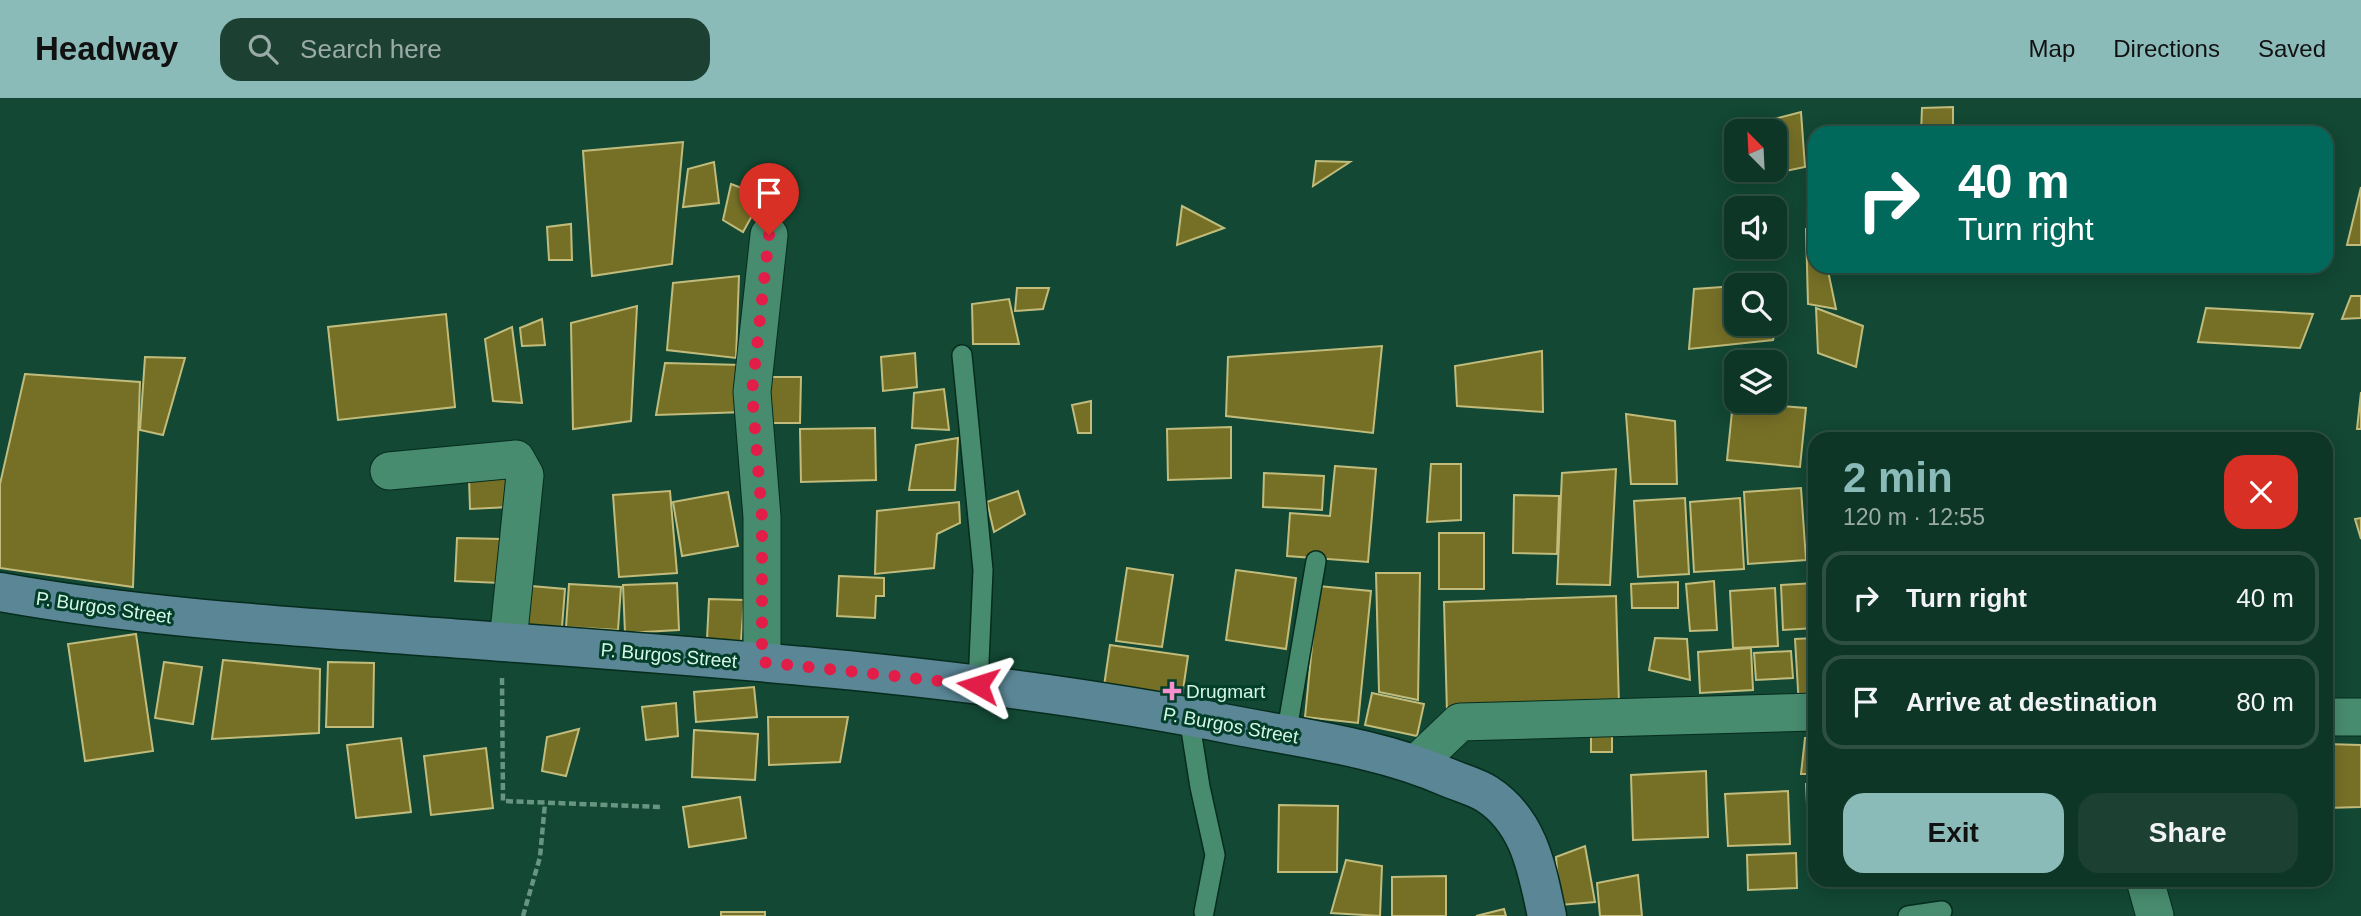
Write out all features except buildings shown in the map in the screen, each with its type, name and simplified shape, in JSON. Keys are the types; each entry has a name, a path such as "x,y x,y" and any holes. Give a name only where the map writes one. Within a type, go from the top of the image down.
{"street":[{"path":"762,662 762,517 752,392 769,235"},
{"path":"389,471 516,458 524,475 505,642"},
{"name":"P. Burgos Street","path":"0,592 204,621 762,662 978,685 1189,716 1286,736 1416,764 1488,794 1525,832 1534,855 1547,916"},
{"path":"1416,764 1460,722 1808,712"},
{"path":"2333,717 2361,717"},
{"path":"2147,887 2155,916"}],"lane":[{"path":"962,355 983,569 978,685"},
{"path":"1286,736 1316,561"},
{"path":"1189,716 1200,787 1215,855 1204,912"},
{"path":"1908,916 1942,911"}],"path":[{"path":"505,642 503,801 660,807"},
{"path":"523,916 540,857 545,803"}],"place":[{"name":"Drugmart","path":"1172,691"}],"route":[{"path":"769,235 752,392 762,517 762,662 978,685"}]}
